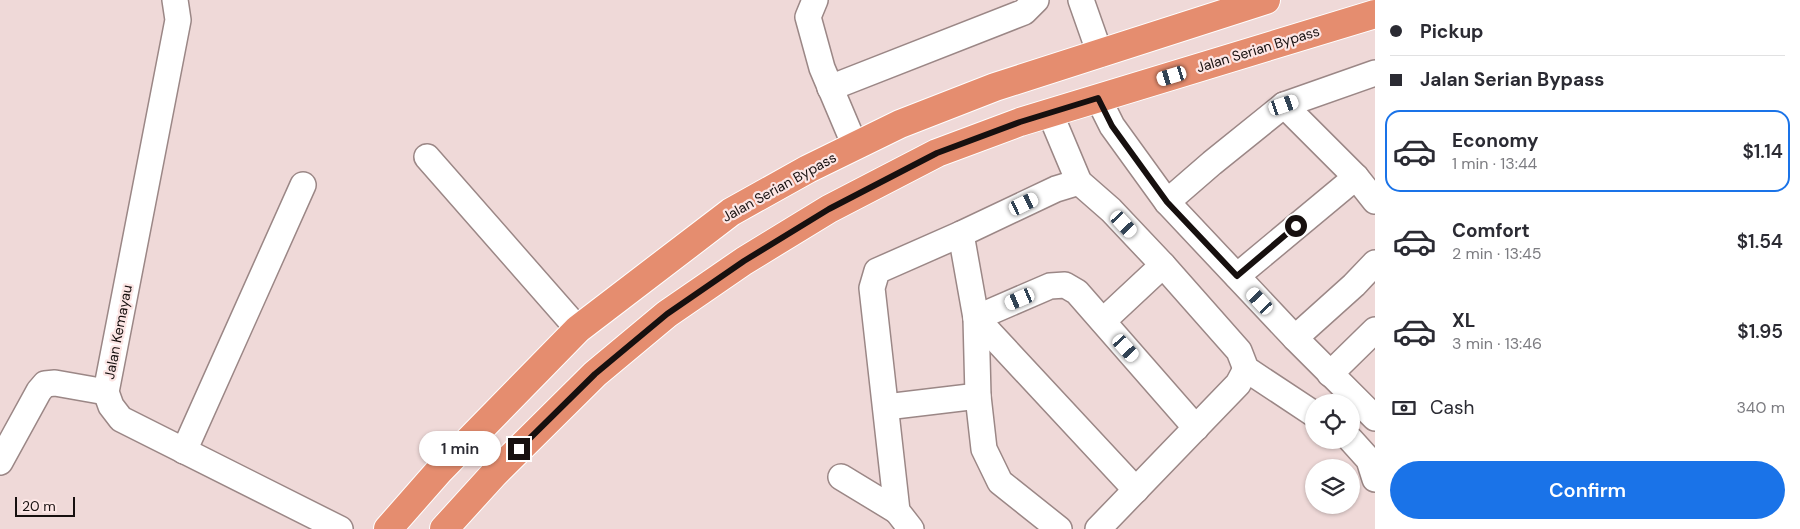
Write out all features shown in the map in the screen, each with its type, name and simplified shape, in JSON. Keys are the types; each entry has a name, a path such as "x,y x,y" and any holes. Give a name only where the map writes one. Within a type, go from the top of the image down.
{"highway":[{"name":"Jalan Serian Bypass","path":"388,529 439,471 578,329 731,212 808,169 900,124 986,90 1266,0"},
{"name":"Jalan Serian Bypass","path":"444,529 494,474 595,374 667,314 744,261 845,200 937,153 1020,122 1375,14"}],"street":[{"name":"Jalan Kemayau","path":"175,0 178,20 106,392 111,406 121,419 184,450 325,526"},
{"path":"814,0 808,17 822,68 855,146"},
{"path":"830,88 1024,12 1036,0"},
{"path":"1081,0 1100,54"},
{"path":"1167,202 1284,105 1375,74"},
{"path":"1098,98 1112,126 1167,202 1330,374 1371,406"},
{"path":"1284,105 1356,176 1375,201"},
{"path":"1050,112 1079,182 1111,210 1239,350 1246,369 1305,408"},
{"path":"427,157 578,329"},
{"path":"1237,276 1356,176"},
{"path":"904,520 886,407 872,288 877,271 961,234 1056,188 1079,182"},
{"path":"184,450 303,185"},
{"path":"961,234 976,318 978,396 984,448 1000,482 1059,529"},
{"path":"1295,338 1354,285 1375,263"},
{"path":"1103,322 1163,265"},
{"path":"976,318 1050,286 1065,285 1077,292 1196,428"},
{"path":"976,318 1136,490"},
{"path":"1330,374 1375,330"},
{"path":"1098,529 1238,384 1246,369"},
{"path":"0,462 45,384 55,383 106,392"},
{"path":"886,407 978,396"},
{"path":"1359,449 1369,460 1375,479"},
{"path":"842,477 904,520"}],"route":[{"path":"519,449 595,374 667,314 744,261 829,209 937,153 1020,122 1098,98 1112,126 1167,202 1237,276 1296,226"}]}
